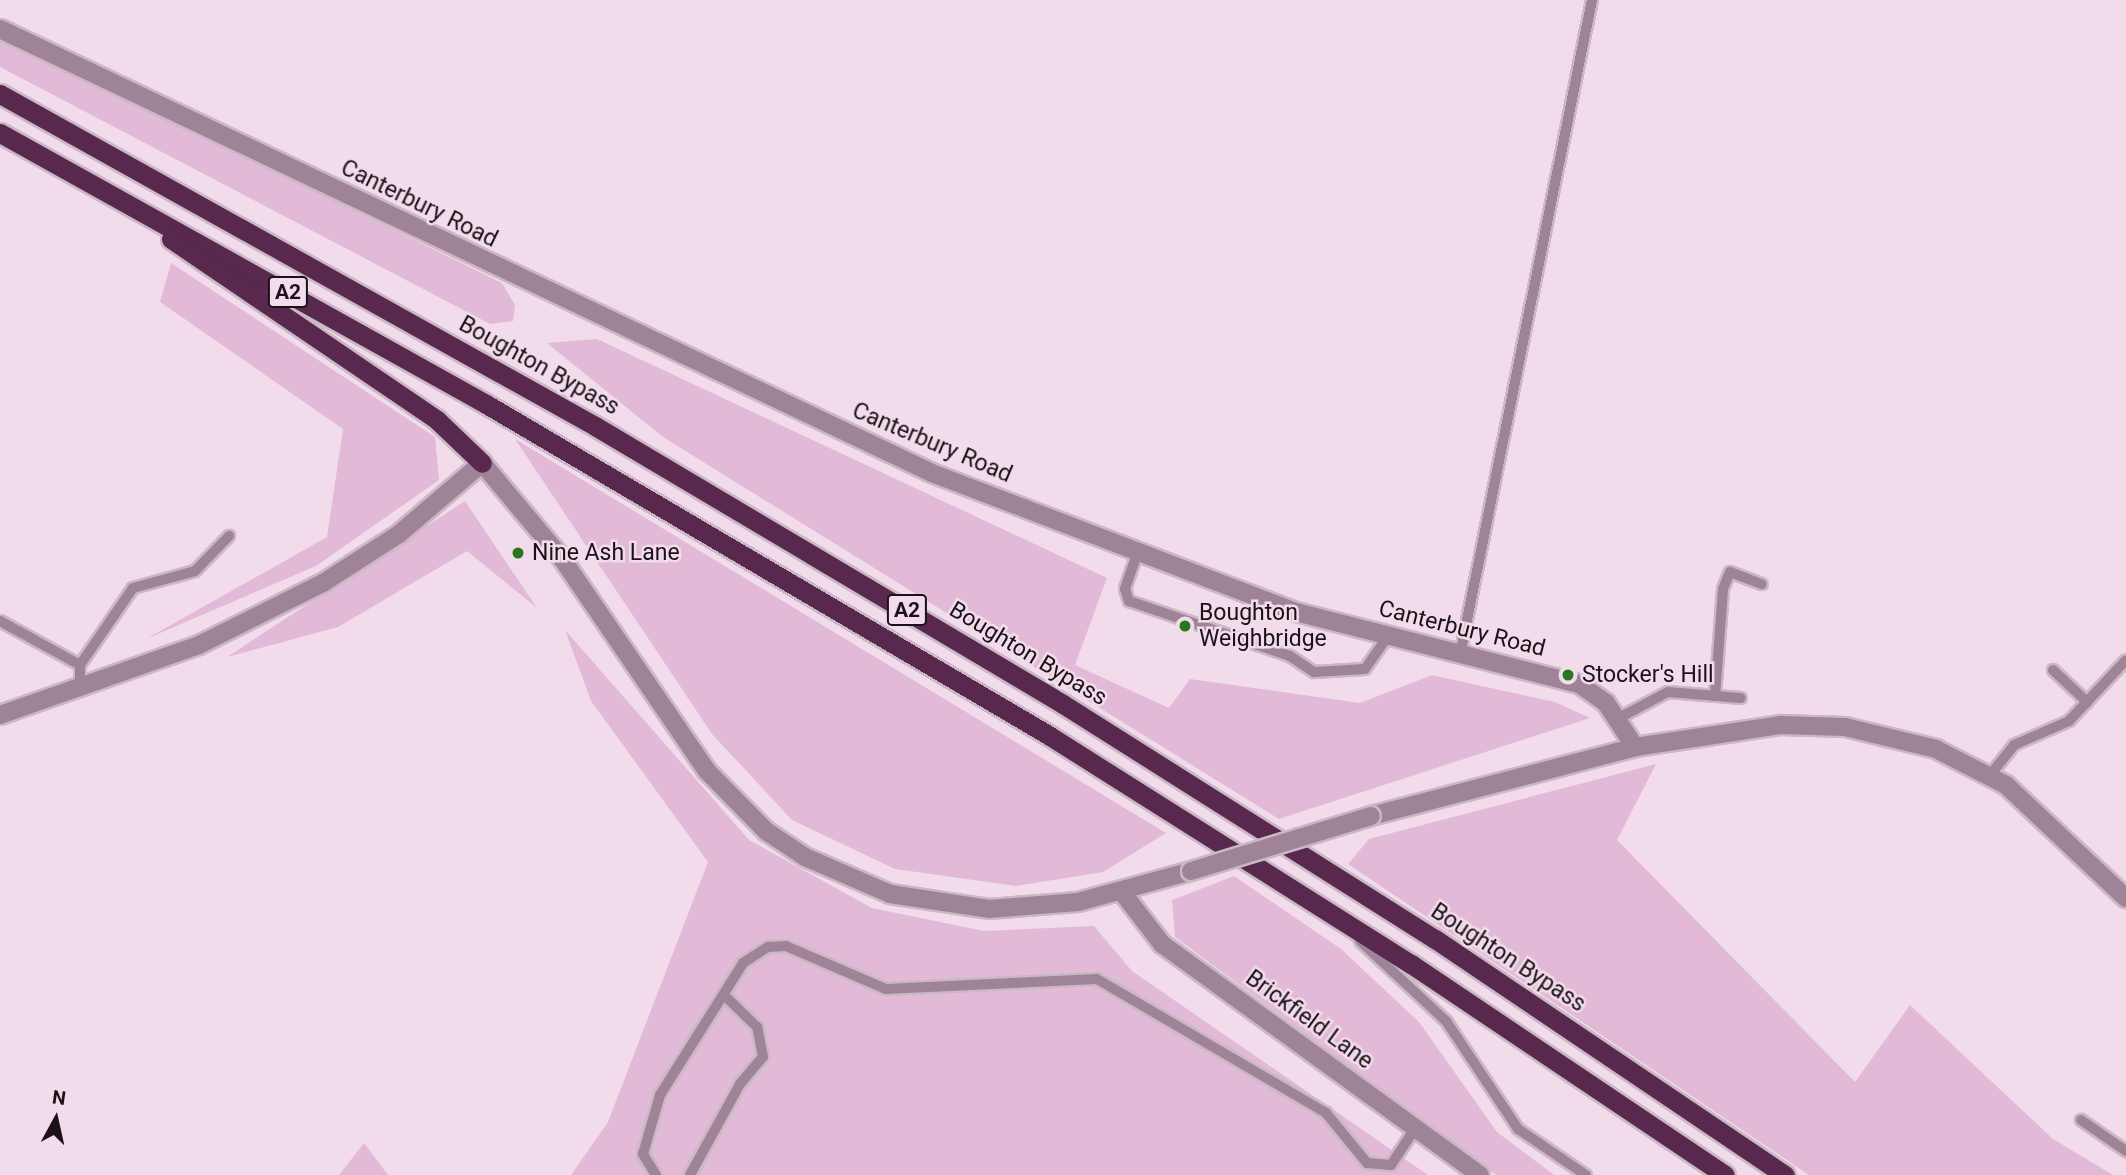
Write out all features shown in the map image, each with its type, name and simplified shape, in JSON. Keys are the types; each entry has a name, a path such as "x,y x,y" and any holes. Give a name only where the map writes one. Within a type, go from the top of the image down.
{"highway":[{"name":"Boughton Bypass","path":"0,94 595,426 1063,704 1447,946 1785,1175"},
{"name":"A2","path":"0,133 89,181 861,623 1305,896 1726,1175"},
{"path":"89,181 438,420 482,463"}],"street":[{"name":"Canterbury Road","path":"0,29 791,408 1137,554 1296,612 1579,684 1619,718 1635,747"},
{"path":"0,715 199,645 323,583 400,534 482,463 563,560 707,771 766,831 805,857 878,890 961,907 1052,906 1122,892 1371,816 1635,747 1764,726 1819,725 1903,738 1990,775 2037,808 2126,898"},
{"name":"Brickfield Lane","path":"1122,892 1162,944 1480,1175"}],"lane":[{"path":"1460,655 1592,0"},
{"path":"80,689 80,665 133,588 195,571 229,536"},
{"path":"1137,554 1125,589 1129,601 1290,656 1314,673 1365,669 1388,636"},
{"path":"1715,696 1723,589 1730,572 1762,584"},
{"path":"0,621 80,665"},
{"path":"1990,775 2014,745 2069,721 2126,660"},
{"path":"2053,670 2087,702"},
{"path":"1619,718 1663,693 1741,698"},
{"path":"1305,896 1431,1003 1518,1129 1586,1175"},
{"path":"656,1175 643,1154 660,1095 726,997 743,963 768,947 786,946 886,989 1086,977 1124,990 1326,1113 1367,1163 1391,1165 1416,1127"},
{"path":"690,1175 740,1084 762,1057 757,1027 726,997"},
{"path":"2081,1120 2126,1151"}],"shaded area":[{"path":"0,36 502,283 515,305 513,321 490,324 0,67"},
{"path":"171,263 435,437 439,480 316,566 146,639 327,537 343,429 160,302"},
{"path":"597,339 1107,578 1075,665 1169,708 1190,679 1360,703 1432,675 1555,702 1590,718 1279,819 663,437 547,343"},
{"path":"515,439 1166,833 1103,872 1016,886 895,869 792,820 712,734"},
{"path":"465,501 537,608 467,551 338,627 227,657"},
{"path":"565,630 749,840 872,908 984,931 1094,926 1132,971 1428,1175 571,1175 608,1122 708,862 591,701"},
{"path":"1656,764 1617,840 1855,1082 1910,1005 2053,1139 2113,1175 1809,1175 1348,864 1369,839"},
{"path":"1234,876 1341,949 1419,1022 1497,1132 1554,1175 1496,1175 1175,937 1172,900"},
{"path":"364,1143 388,1175 339,1175"}],"place":[{"name":"Nine Ash Lane","path":"518,553"},
{"name":"Boughton Weighbridge","path":"1185,626"},
{"name":"Stocker's Hill","path":"1568,675"}]}
